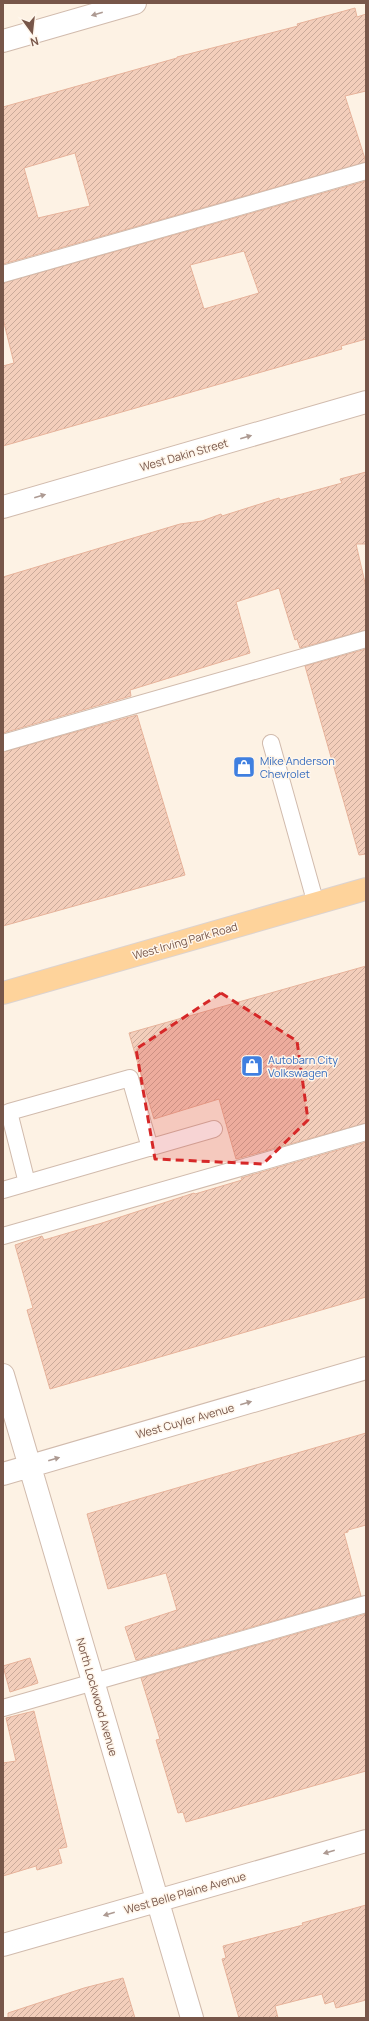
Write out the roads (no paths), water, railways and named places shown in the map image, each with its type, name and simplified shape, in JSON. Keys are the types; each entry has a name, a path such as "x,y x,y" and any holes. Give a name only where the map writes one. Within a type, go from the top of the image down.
{"main road":[{"name":"West Irving Park Road","path":"3,993 366,890"}],"street":[{"path":"3,41 135,3"},
{"name":"West Dakin Street","path":"3,507 366,402"},
{"name":"West Cuyler Avenue","path":"3,1474 366,1368"},
{"name":"North Lockwood Avenue","path":"3,1375 192,2018"},
{"name":"West Belle Plaine Avenue","path":"3,1945 366,1841"}],"lane":[{"path":"3,274 366,170"},
{"path":"3,742 366,639"},
{"path":"271,743 316,904"},
{"path":"27,1183 9,1112 130,1078 150,1148"},
{"path":"3,1190 214,1129"},
{"path":"3,1236 366,1132"},
{"path":"3,1708 366,1604"}],"place":[{"name":"Mike Anderson Chevrolet","path":"244,767"},
{"name":"Autobarn City Volkswagen","path":"252,1066"}]}
